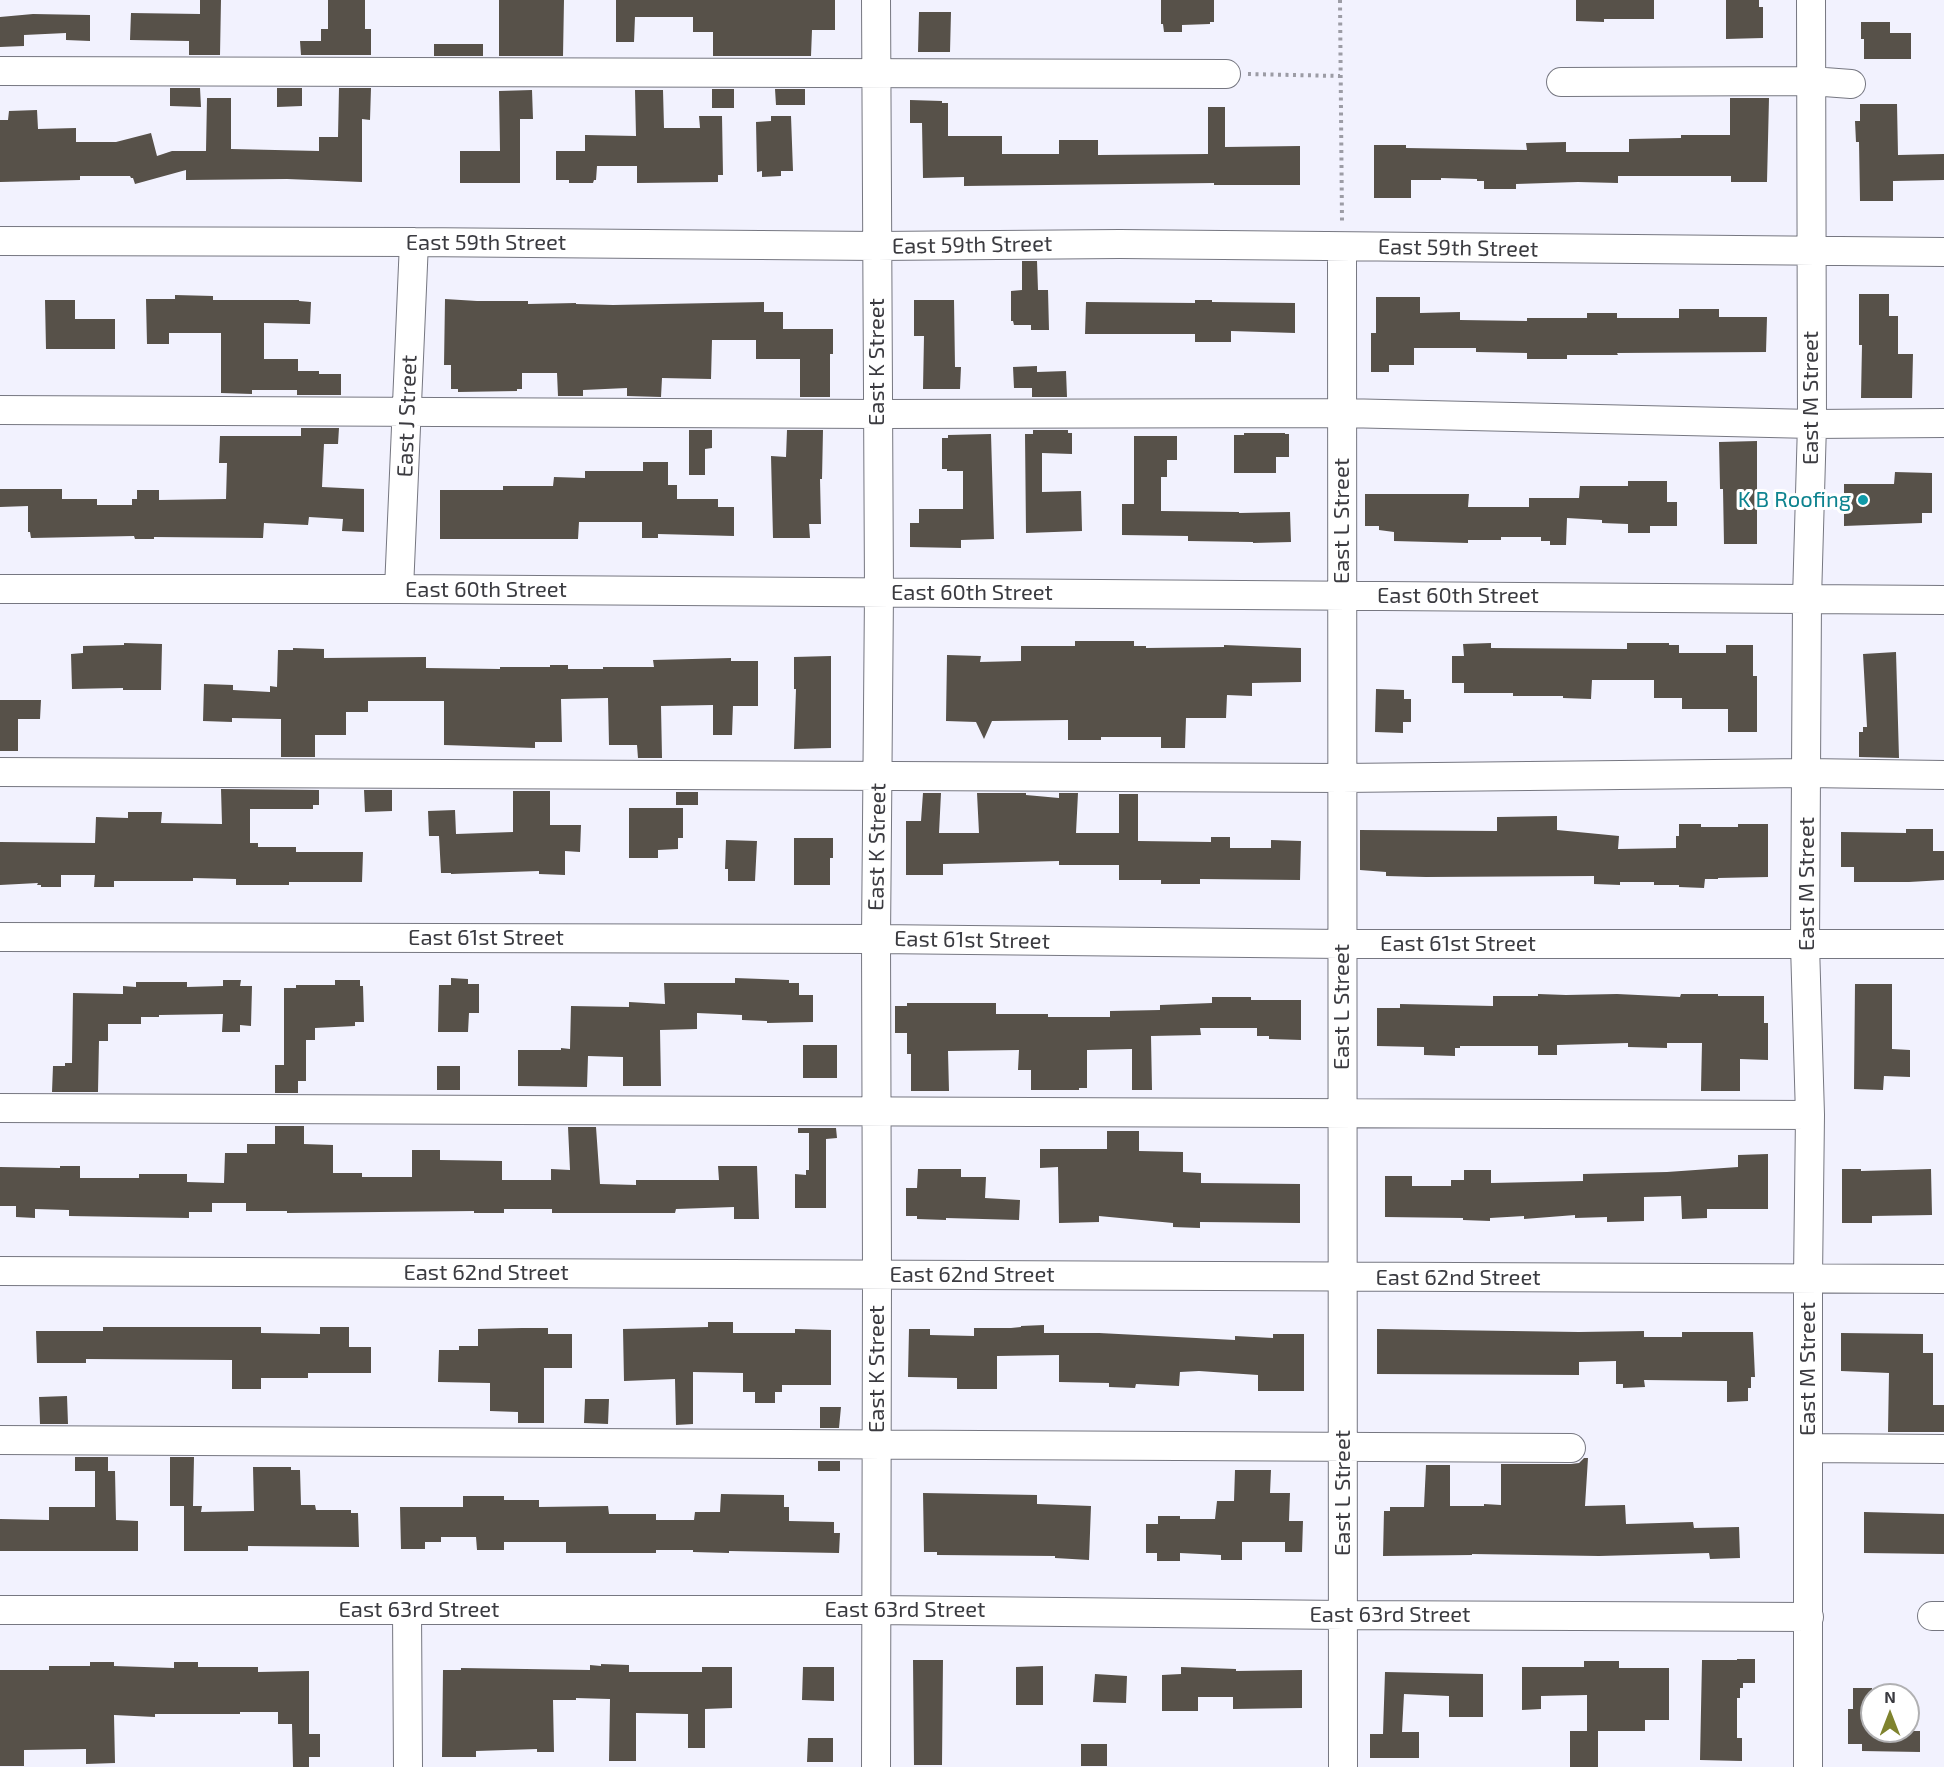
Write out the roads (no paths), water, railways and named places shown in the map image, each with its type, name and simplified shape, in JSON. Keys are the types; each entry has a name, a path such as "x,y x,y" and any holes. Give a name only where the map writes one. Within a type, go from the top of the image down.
{"street":[{"name":"East K Street","path":"876,0 879,592 876,939 876,1767"},
{"name":"East M Street","path":"1808,1767 1810,1115 1805,945 1812,424 1811,0"},
{"path":"0,71 1226,74"},
{"path":"1561,82 1811,81 1851,84"},
{"name":"East 59th Street","path":"0,241 876,246 1120,244 1944,252"},
{"name":"East J Street","path":"399,589 414,242"},
{"name":"East L Street","path":"1342,247 1343,1767"},
{"path":"0,410 878,414 1342,413 1812,424 1944,423"},
{"name":"East 60th Street","path":"0,589 399,589 1944,600"},
{"path":"0,772 1342,778 1808,773 1944,775"},
{"name":"East 61st Street","path":"0,937 876,939 1342,944 1944,944"},
{"path":"0,1108 1810,1115"},
{"name":"East 62nd Street","path":"0,1271 1944,1279"},
{"path":"0,1440 1571,1448"},
{"path":"1809,1448 1944,1449"},
{"name":"East 63rd Street","path":"0,1610 876,1610 1344,1616 1809,1617"},
{"path":"407,1610 408,1767"}],"place":[{"name":"K B Roofing","path":"1863,500"}]}
